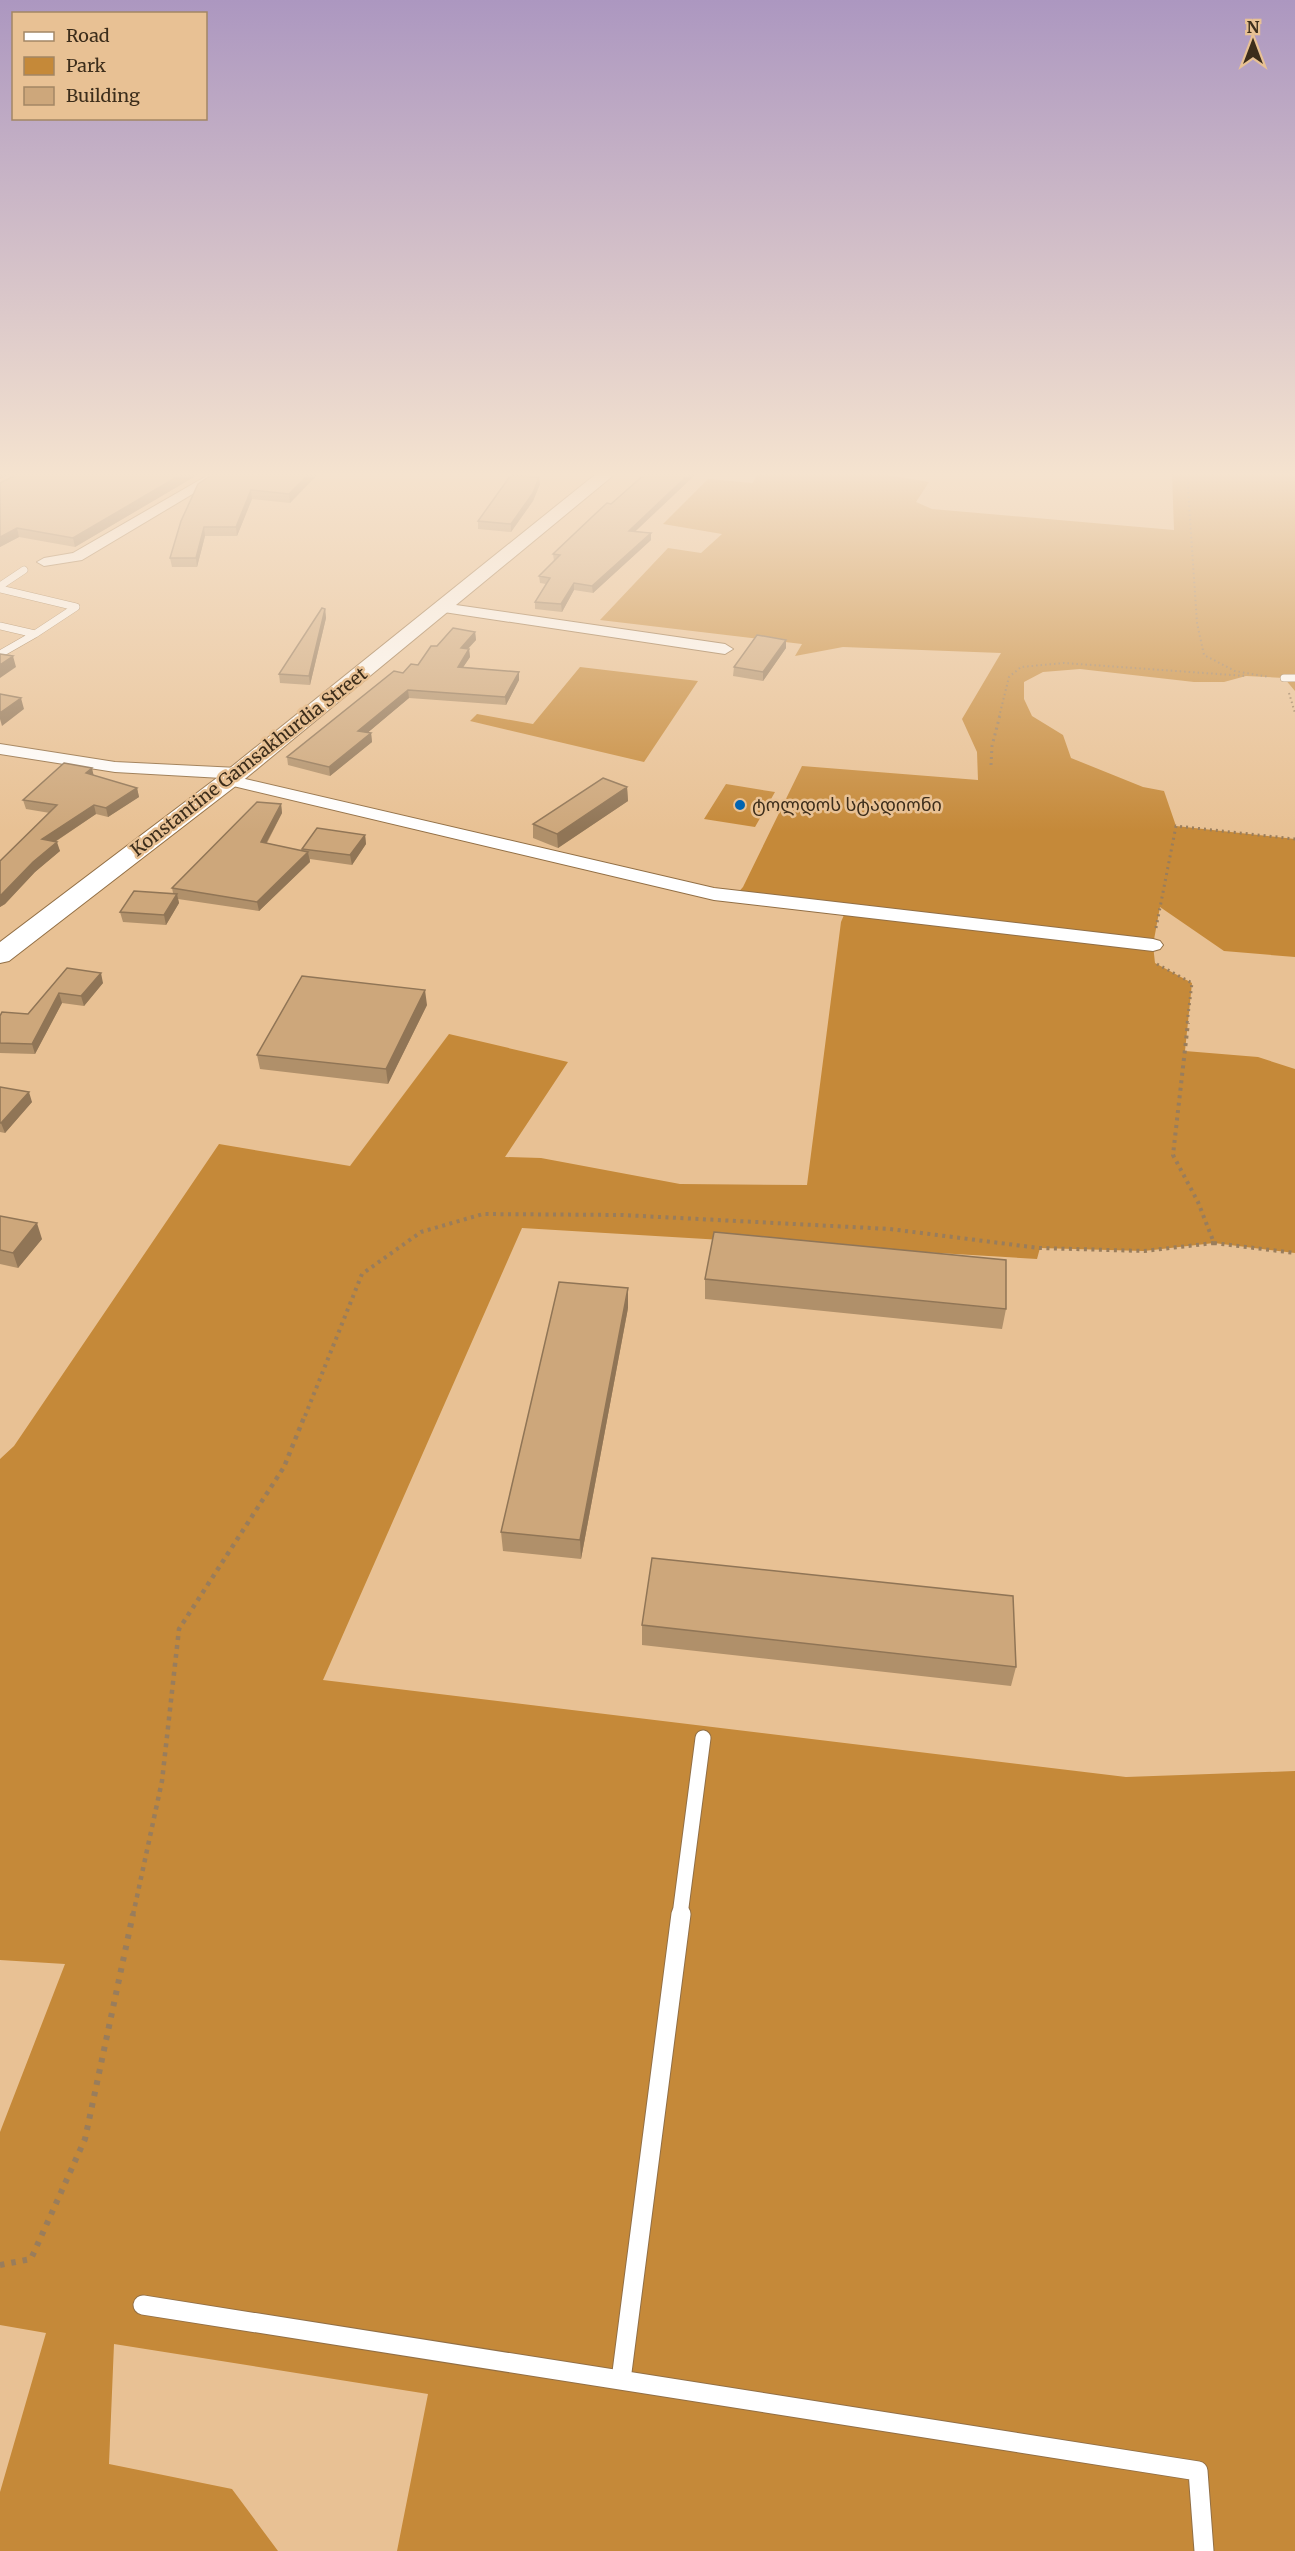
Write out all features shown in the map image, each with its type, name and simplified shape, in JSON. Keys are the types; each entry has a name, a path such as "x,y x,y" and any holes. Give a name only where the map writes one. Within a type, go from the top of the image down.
{"street":[{"name":"Konstantine Gamsakhurdia Street","path":"0,955 233,776 460,593"},
{"path":"442,608 725,649"},
{"path":"0,749 115,767 233,776 714,894 1153,945"}],"lane":[{"path":"0,654 76,607 24,593"},
{"path":"0,626 35,634"},
{"path":"1284,678 1295,678"},
{"path":"621,2380 704,1738"},
{"path":"144,2304 1198,2471 1204,2551"}],"path":[{"path":"1195,593 1197,623 1204,655 1224,668 1246,676"},
{"path":"992,765 992,746 1009,677 1021,667 1064,663 1284,678"},
{"path":"1214,1243 1198,1203 1173,1155 1192,983 1155,963 1153,945 1176,826 1295,839"},
{"path":"0,2265 32,2259 85,2139 162,1781 179,1629 284,1467 362,1274 420,1232 483,1214 622,1215 890,1229 1040,1248 1144,1251 1214,1243 1295,1253"}],"green space":[{"path":"625,593 1295,593 1295,691 1284,678 1246,676 1224,682 1194,682 1080,669 1043,672 1024,682 1024,699 1032,716 1063,735 1071,758 1143,787 1164,791 1176,826 1295,839 1295,957 1224,951 1160,907 1153,945 1155,963 1192,983 1185,1051 1258,1057 1295,1069 1295,1253 1214,1243 1144,1251 1040,1248 1037,1259 522,1228 323,1680 1126,1777 1295,1771 1295,2551 397,2551 428,2394 114,2344 109,2464 232,2489 278,2551 0,2551 0,2492 46,2333 0,2325 0,2132 65,1964 0,1960 0,1459 14,1446 219,1144 350,1166 449,1034 568,1062 505,1157 541,1158 680,1184 807,1185 841,922 846,910 735,896 743,887 802,766 978,780 977,752 962,719 1001,653 843,647 795,656 802,644 600,620"},
{"path":"580,667 698,681 644,762 470,721 477,714 533,724"},
{"name":"ტოლდოს სტადიონი","path":"726,784 775,792 755,827 704,819"}],"building":[{"path":"541,593 568,593 561,604 535,602"},
{"path":"322,608 325,609 309,676 279,674"},
{"path":"453,628 475,632 461,648 469,649 458,667 519,672 505,697 408,690 358,731 371,733 329,767 287,757 394,671 403,673 411,664 418,665 431,646 437,646"},
{"path":"757,635 786,640 763,672 734,667"},
{"path":"0,654 13,656 0,665"},
{"path":"0,694 21,698 0,713"},
{"path":"64,763 92,768 86,773 137,788 106,808 94,805 42,839 57,842 33,862 0,896 0,861 57,805 23,800"},
{"path":"603,778 627,787 557,834 533,824"},
{"path":"257,802 281,804 261,842 308,852 257,902 172,888"},
{"path":"317,828 365,835 350,855 302,849"},
{"path":"134,891 177,894 164,915 120,912"},
{"path":"67,968 101,973 81,996 59,993 32,1044 0,1043 2,1012 28,1014"},
{"path":"302,976 425,990 386,1069 257,1055"},
{"path":"0,1087 29,1092 1,1123 0,1123"},
{"path":"0,1216 37,1223 13,1253 0,1250"},
{"path":"714,1232 1006,1260 1006,1309 705,1279"},
{"path":"559,1282 628,1288 580,1540 501,1532"},
{"path":"652,1558 1013,1596 1016,1667 642,1625"}],"place":[{"name":"ტოლდოს სტადიონი","path":"740,805"}]}
